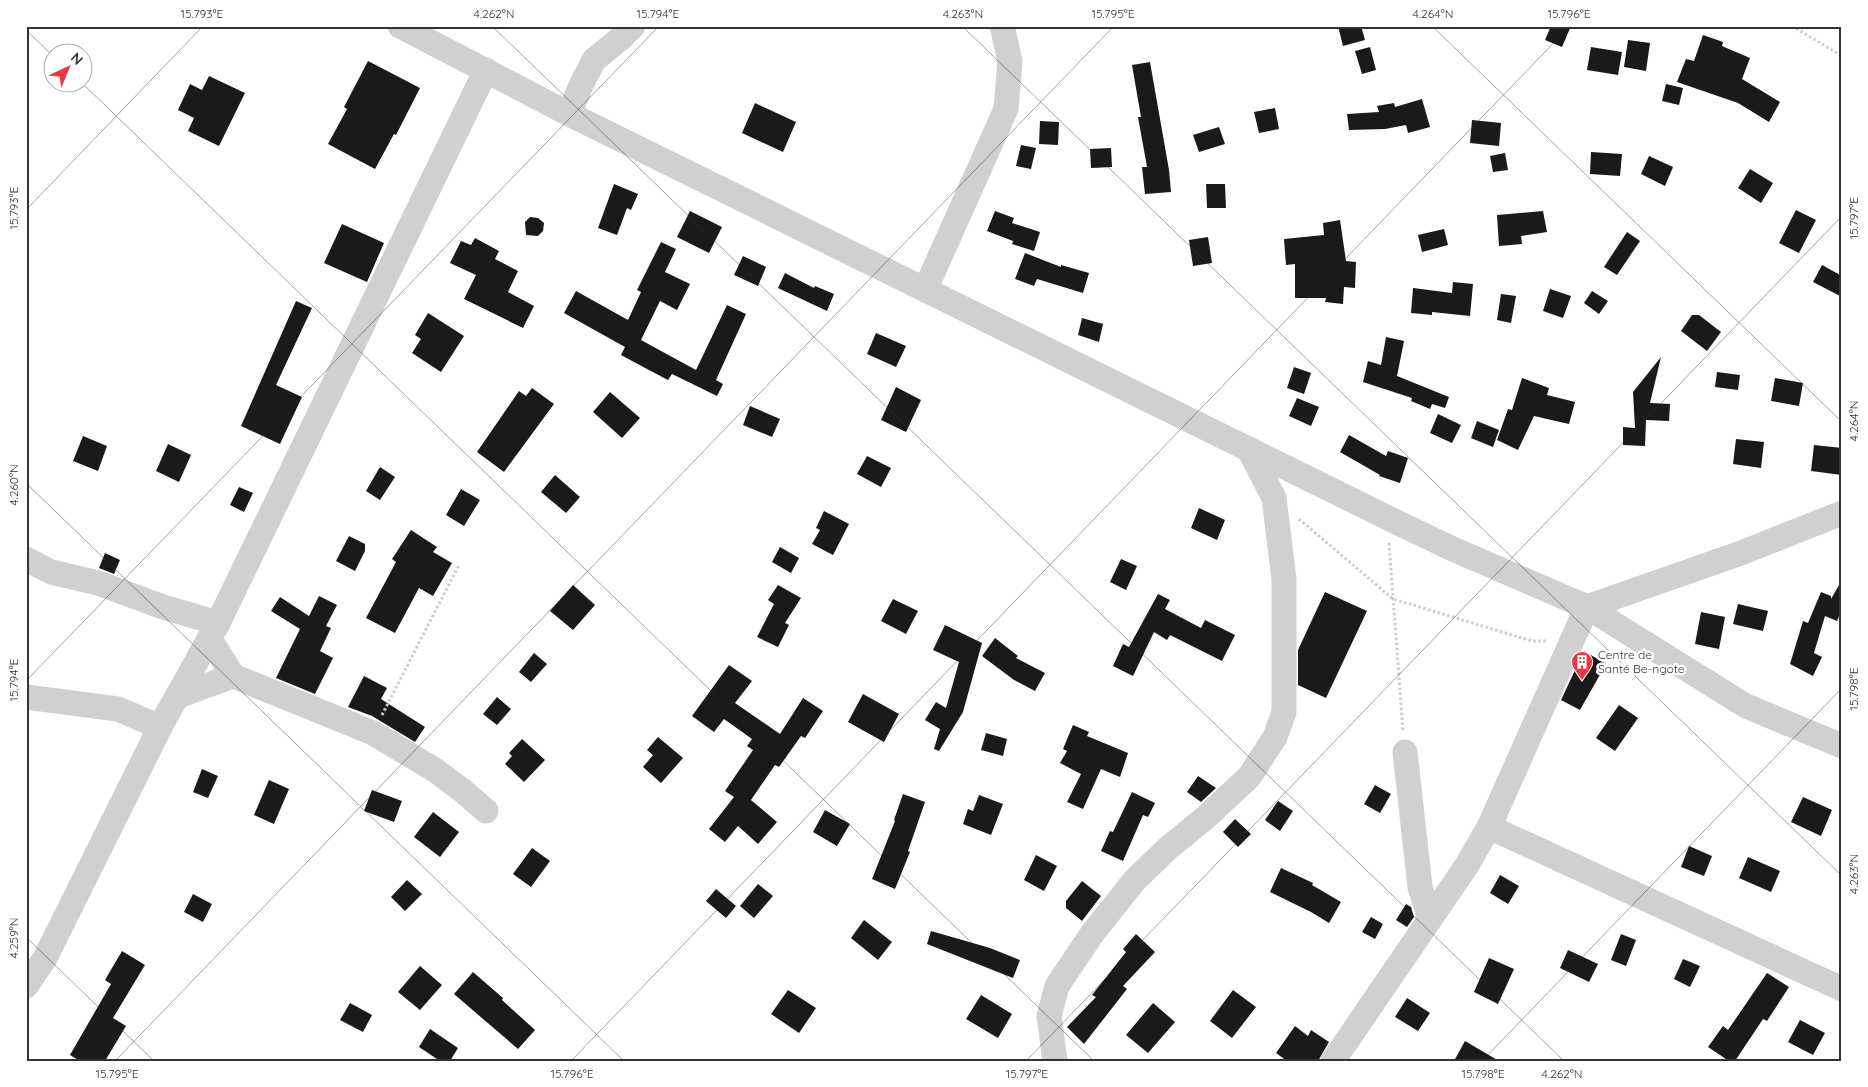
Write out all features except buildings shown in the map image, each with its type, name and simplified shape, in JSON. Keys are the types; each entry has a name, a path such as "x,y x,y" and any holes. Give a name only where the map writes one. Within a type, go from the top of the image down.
{"street":[{"path":"400,26 569,114 1386,517 1455,550 1587,607 1746,706 1842,746"},
{"path":"569,114 594,60 633,26"},
{"path":"925,290 1006,109 1010,61 1002,26"},
{"path":"26,986 45,958 160,727 214,631 486,70"},
{"path":"1056,1061 1049,1016 1057,986 1092,934 1134,881 1167,849 1205,818 1249,777 1276,737 1284,712 1284,578 1274,498 1249,449"},
{"path":"1333,1061 1467,865 1489,827 1587,607 1741,553 1842,513"},
{"path":"26,559 51,572 98,583 163,606 214,631 233,676"},
{"path":"178,696 233,676 373,734 435,770 486,811"},
{"path":"26,697 118,709 160,727"},
{"path":"1405,752 1420,887 1430,919"},
{"path":"1489,827 1842,989"}],"path":[{"path":"1792,26 1842,56"},
{"path":"1274,498 1393,599 1532,641 1571,640"},
{"path":"1386,517 1405,752"},
{"path":"373,734 459,565"}],"place":[{"name":"Centre de Santé Be-ngote","path":"1582,681"}]}
